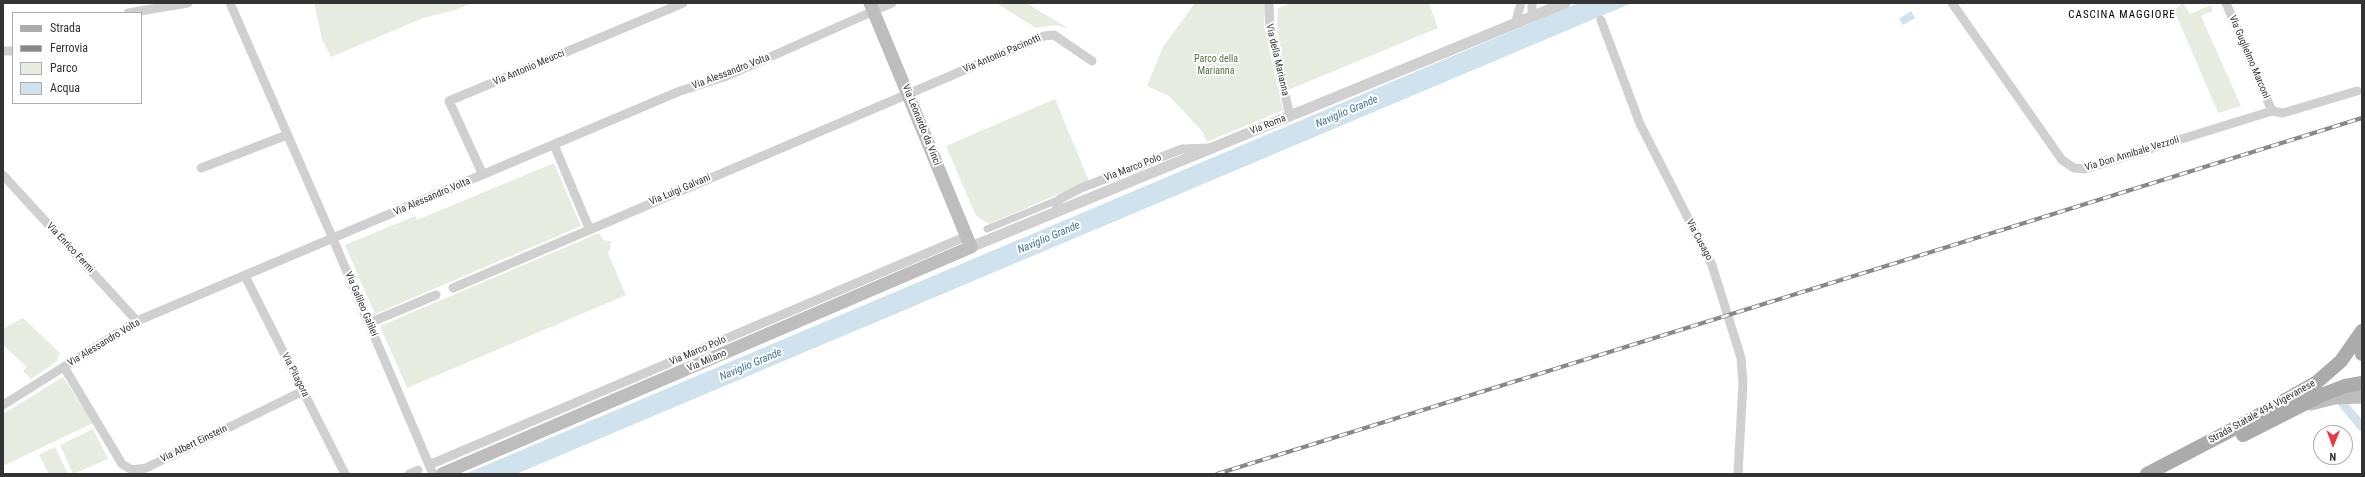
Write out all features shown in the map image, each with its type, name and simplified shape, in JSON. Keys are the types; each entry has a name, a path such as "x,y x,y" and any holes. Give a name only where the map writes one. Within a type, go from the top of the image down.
{"main road":[{"name":"Via Leonardo da Vinci","path":"872,7 969,242"},
{"name":"Via Milano","path":"442,474 969,242"},
{"name":"Strada Statale 494 Vigevanese","path":"2362,332 2362,354"},
{"name":"Strada Statale 494 Vigevanese","path":"2147,474 2243,424 2317,382 2341,361 2362,332"},
{"name":"Strada Statale 494 Vigevanese","path":"2168,474 2288,411 2345,386 2362,383"},
{"path":"2288,411 2335,398 2362,397"}],"street":[{"path":"134,12 188,3"},
{"name":"Via Galileo Galilei","path":"230,3 286,135 333,239 431,470"},
{"name":"Via Antonio Meucci","path":"484,175 449,101 683,3"},
{"name":"Via Alessandro Volta","path":"3,405 137,321 680,91 727,76 872,7 892,3"},
{"name":"Via della Marianna","path":"1269,3 1270,30 1290,116"},
{"path":"1515,24 1521,3"},
{"path":"1532,3 1532,17"},
{"name":"Via Roma","path":"969,242 1054,212 1565,3"},
{"name":"Via Don Annibale Vezzoli","path":"1952,3 2062,160 2074,168 2085,169 2272,111 2283,113 2357,91"},
{"name":"Via Guglielmo Marconi","path":"2226,3 2272,111"},
{"name":"Via Cusago","path":"1601,20 1640,124 1712,265 1741,358 1743,383 1738,474"},
{"name":"Via Antonio Pacinotti","path":"908,94 1044,36 1054,35 1092,61"},
{"name":"Via Luigi Galvani","path":"453,288 589,228 908,94"},
{"path":"201,168 286,135"},
{"path":"554,145 589,228"},
{"name":"Via Marco Polo","path":"987,229 1060,199 1082,188 1182,149 1210,148"},
{"name":"Via Enrico Fermi","path":"3,175 137,321"},
{"path":"1054,212 1060,199"},
{"name":"Via Marco Polo","path":"431,470 969,242"},
{"name":"Via Pitagora","path":"245,276 304,391 344,474"},
{"path":"369,323 436,295"},
{"name":"Via Albert Einstein","path":"64,367 122,464 129,470 139,472 304,391"}],"green space":[{"path":"314,3 472,3 455,10 423,18 331,57 322,39"},
{"path":"996,3 1026,3 1068,28 1055,25 1036,28"},
{"name":"Parco della Marianna","path":"1195,3 1265,3 1264,27 1283,110 1207,142 1203,132 1169,96 1147,86 1163,47"},
{"path":"1292,3 1429,3 1438,28 1288,90 1277,30 1278,8"},
{"path":"2183,3 2190,14 2211,5 2213,11 2201,16 2241,106 2218,113 2174,10"},
{"path":"1055,99 1089,181 989,224 976,216 946,146"},
{"path":"554,163 581,226 375,314 345,245 415,216 417,220"},
{"path":"599,233 603,240 611,241 608,253 626,295 407,388 380,326"},
{"path":"23,318 60,353 56,362 31,379 23,371 27,367 3,345 3,329"},
{"path":"63,377 93,423 3,466 3,414"},
{"path":"93,429 108,459 73,474 60,445"},
{"path":"55,447 68,474 49,474 39,455"}],"water":[{"name":"Naviglio Grande","path":"1578,3 1632,3 516,474 465,474"},
{"path":"1911,11 1915,18 1903,25 1899,19"}],"waterway":[{"path":"2343,404 2362,427"}],"railway":[{"path":"1217,474 2362,118"}],"district":[{"name":"CASCINA MAGGIORE","path":"2122,15"}]}
